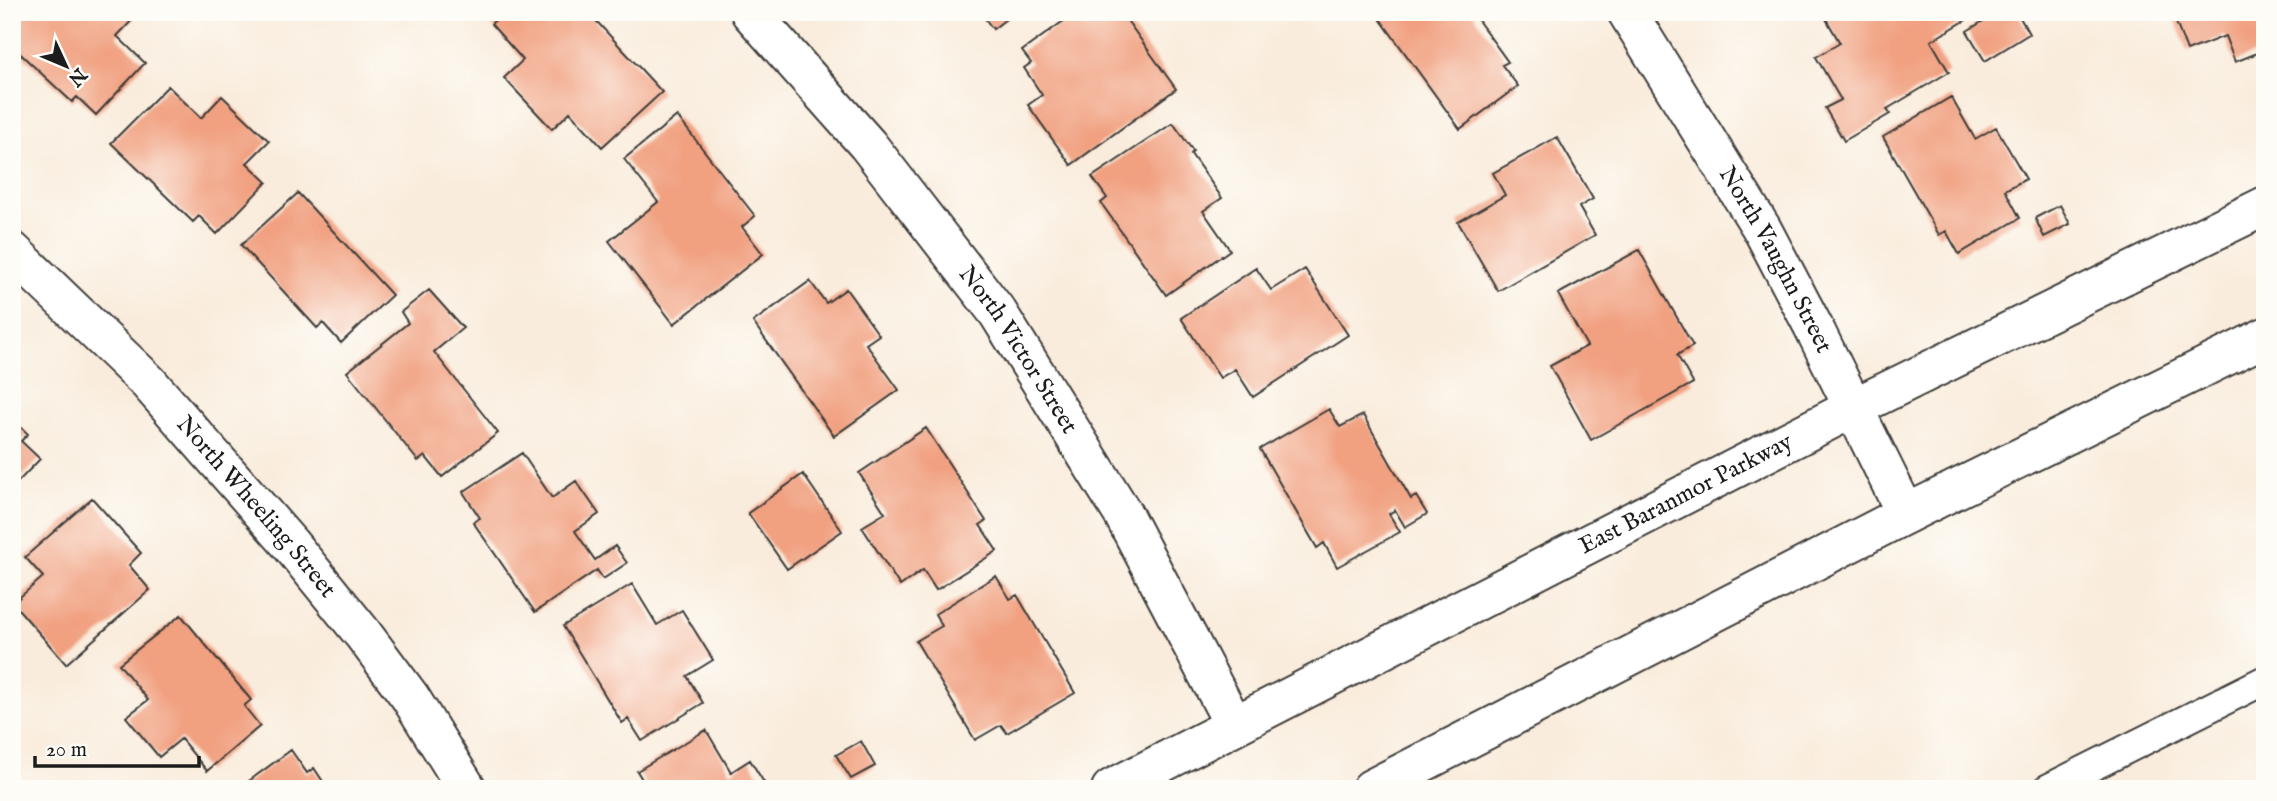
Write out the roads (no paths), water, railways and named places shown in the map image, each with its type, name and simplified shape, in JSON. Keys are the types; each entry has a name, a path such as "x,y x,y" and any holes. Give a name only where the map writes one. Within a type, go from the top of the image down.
{"street":[{"name":"North Victor Street","path":"750,12 868,145 998,313 1122,514 1234,725"},
{"name":"North Vaughn Street","path":"1628,12 1762,229 1906,514"},
{"name":"East Baranmor Parkway","path":"1111,789 1853,408 2265,206"},
{"name":"North Wheeling Street","path":"12,251 148,382 290,544 410,697 467,789"},
{"path":"1371,789 1906,514 2265,337"}],"lane":[{"path":"2047,789 2265,680"}]}
